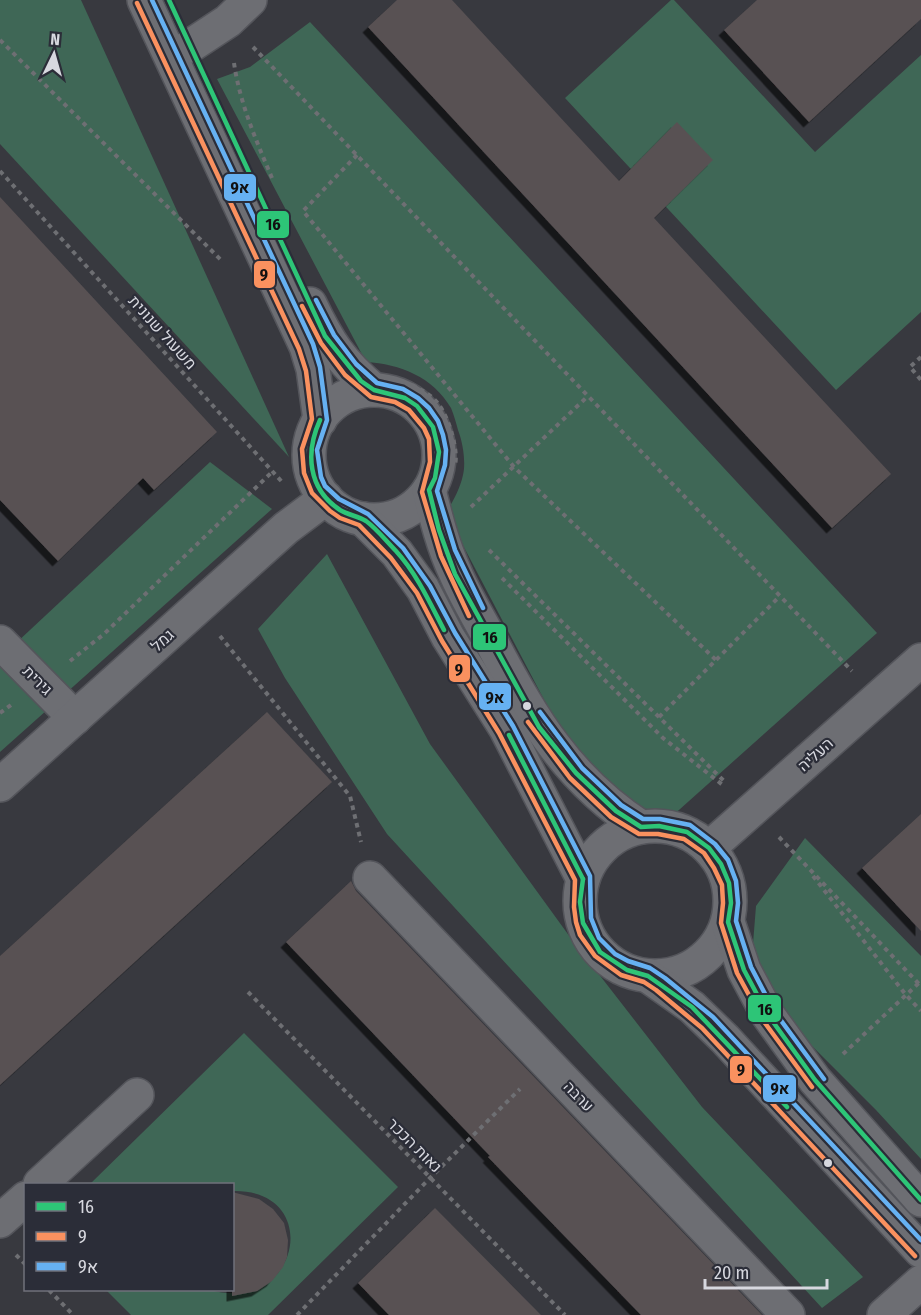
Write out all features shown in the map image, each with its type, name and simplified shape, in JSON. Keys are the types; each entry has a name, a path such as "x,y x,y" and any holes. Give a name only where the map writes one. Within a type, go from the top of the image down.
{"street":[{"path":"144,0 306,346 313,369 320,420"},
{"path":"169,0 325,336 354,373 374,390"},
{"path":"190,46 239,11"},
{"path":"374,390 395,394 414,403 428,419 437,439 439,460 434,481 423,499 406,512 385,519 363,519 317,504 310,460 312,439 326,411 352,394 374,390"},
{"path":"429,490 439,530 455,574 539,727 576,773 616,811 640,827"},
{"name":"גמל","path":"0,785 317,504"},
{"path":"363,519 397,553 423,589 448,637 506,729 583,879"},
{"name":"גירית","path":"0,642 75,718"},
{"name":"העליה","path":"709,848 921,660"},
{"path":"659,825 678,828 709,848 721,864 729,883 731,903 728,922 720,940 691,967 670,975 648,976 627,970 608,959 593,943 583,923 581,912 583,879 592,859 613,838 640,827 659,825"},
{"name":"ערבה","path":"370,878 788,1315"},
{"path":"728,922 744,970 768,1015 815,1080 921,1200"},
{"path":"648,976 692,1007 725,1039 921,1251"},
{"path":"42,1183 137,1095"},
{"path":"0,1221 24,1200"},
{"path":"884,1315 921,1282"}],"path":[{"path":"239,11 357,155 878,698"},
{"path":"239,11 238,89 252,131 275,185"},
{"path":"0,40 224,263"},
{"path":"357,155 303,211 514,467 716,660"},
{"name":"משעול שנונית","path":"0,171 273,471 317,504"},
{"path":"921,357 910,367 921,380"},
{"path":"406,382 425,392 440,405 450,429 457,459 454,469"},
{"path":"469,510 588,396"},
{"path":"0,713 104,634 273,471"},
{"path":"482,543 753,809 920,984 815,1080"},
{"path":"494,571 663,738 753,809"},
{"path":"659,717 780,596"},
{"path":"197,608 350,796 370,878"},
{"path":"798,857 921,1011"},
{"name":"נאות הככר","path":"248,992 565,1315"},
{"path":"297,1315 430,1178 547,1063"},
{"path":"50,1291 72,1315"}],"green space":[{"path":"0,0 81,0 289,457 0,144"},
{"path":"671,0 674,0 815,152 921,55 921,312 836,390 565,98"},
{"path":"310,22 877,633 670,818 636,815 572,753 446,513 460,485 464,464 464,452 451,408 435,388 415,374 379,363 366,362 217,79 250,67"},
{"path":"210,462 272,509 0,752 0,658"},
{"path":"327,554 430,744 570,937 702,1107 863,1277 822,1308 387,834 285,678 258,629"},
{"path":"805,838 921,956 921,1159 876,1110 784,1018 752,956 756,906"},
{"path":"244,1033 398,1187 268,1315 131,1315 107,1291 241,1293 264,1285 281,1269 289,1249 289,1228 280,1209 262,1196 234,1191 234,1183 91,1183"}],"building":[{"path":"397,0 452,0 619,181 677,122 713,160 654,218 891,474 832,528 368,27"},
{"path":"757,0 921,0 921,19 809,122 724,30"},
{"path":"0,197 217,432 154,490 143,478 58,561 0,500"},
{"path":"267,712 332,782 0,1085 0,956"},
{"path":"921,814 921,931 862,868"},
{"path":"351,881 356,891 762,1315 641,1315 488,1157 490,1156 286,942"},
{"path":"234,1193 259,1199 273,1209 284,1223 288,1240 287,1257 283,1267 272,1281 257,1291 232,1296 232,1291 234,1291"},
{"path":"435,1208 541,1315 389,1315 358,1283"}],"transit line":[{"name":"9א","path":"152,0 313,344 320,367 327,420 317,450 321,477 325,486 339,499 368,514 403,548 430,586 455,633 513,726 590,876 591,918 599,938 615,954 650,968 665,978 713,1017 921,1240"},
{"name":"16","path":"169,0 325,336 361,381 374,390 405,398 417,406 433,427 439,452 435,478 429,490 439,530 455,574 539,727 576,773 616,811 641,827 659,826 687,832 709,848 721,864 729,883 731,903 728,922 744,970 768,1015 815,1080 921,1200"},
{"name":"9","path":"137,3 299,349 306,371 312,419 302,449 304,473 312,493 340,518 359,525 391,558 417,593 442,641 499,733 575,880 574,907 580,935 595,956 621,975 644,982 656,990 702,1028 915,1256"},
{"name":"9א","path":"316,300 334,335 356,364 377,383 403,389 418,398 438,421 446,450 445,465 437,491 455,550 483,608"},
{"name":"9","path":"302,306 321,343 345,375 371,397 395,402 409,410 424,428 429,439 430,462 422,492 441,556 469,616"},
{"name":"16","path":"320,420 315,432 311,457 312,470 321,492 340,510 370,524 396,551 417,579 444,630"},
{"name":"9א","path":"540,712 582,768 621,805 643,819 660,819 690,825 715,844 728,860 736,881 738,903 736,921 751,967 774,1011 824,1079"},
{"name":"9","path":"528,722 570,778 611,817 639,834 658,834 684,839 704,853 722,885 721,923 737,973 762,1019 812,1087"},
{"name":"16","path":"509,735 583,879"},
{"name":"16","path":"583,879 580,902 583,923 600,952 627,970 648,976 692,1007 787,1107"}]}
